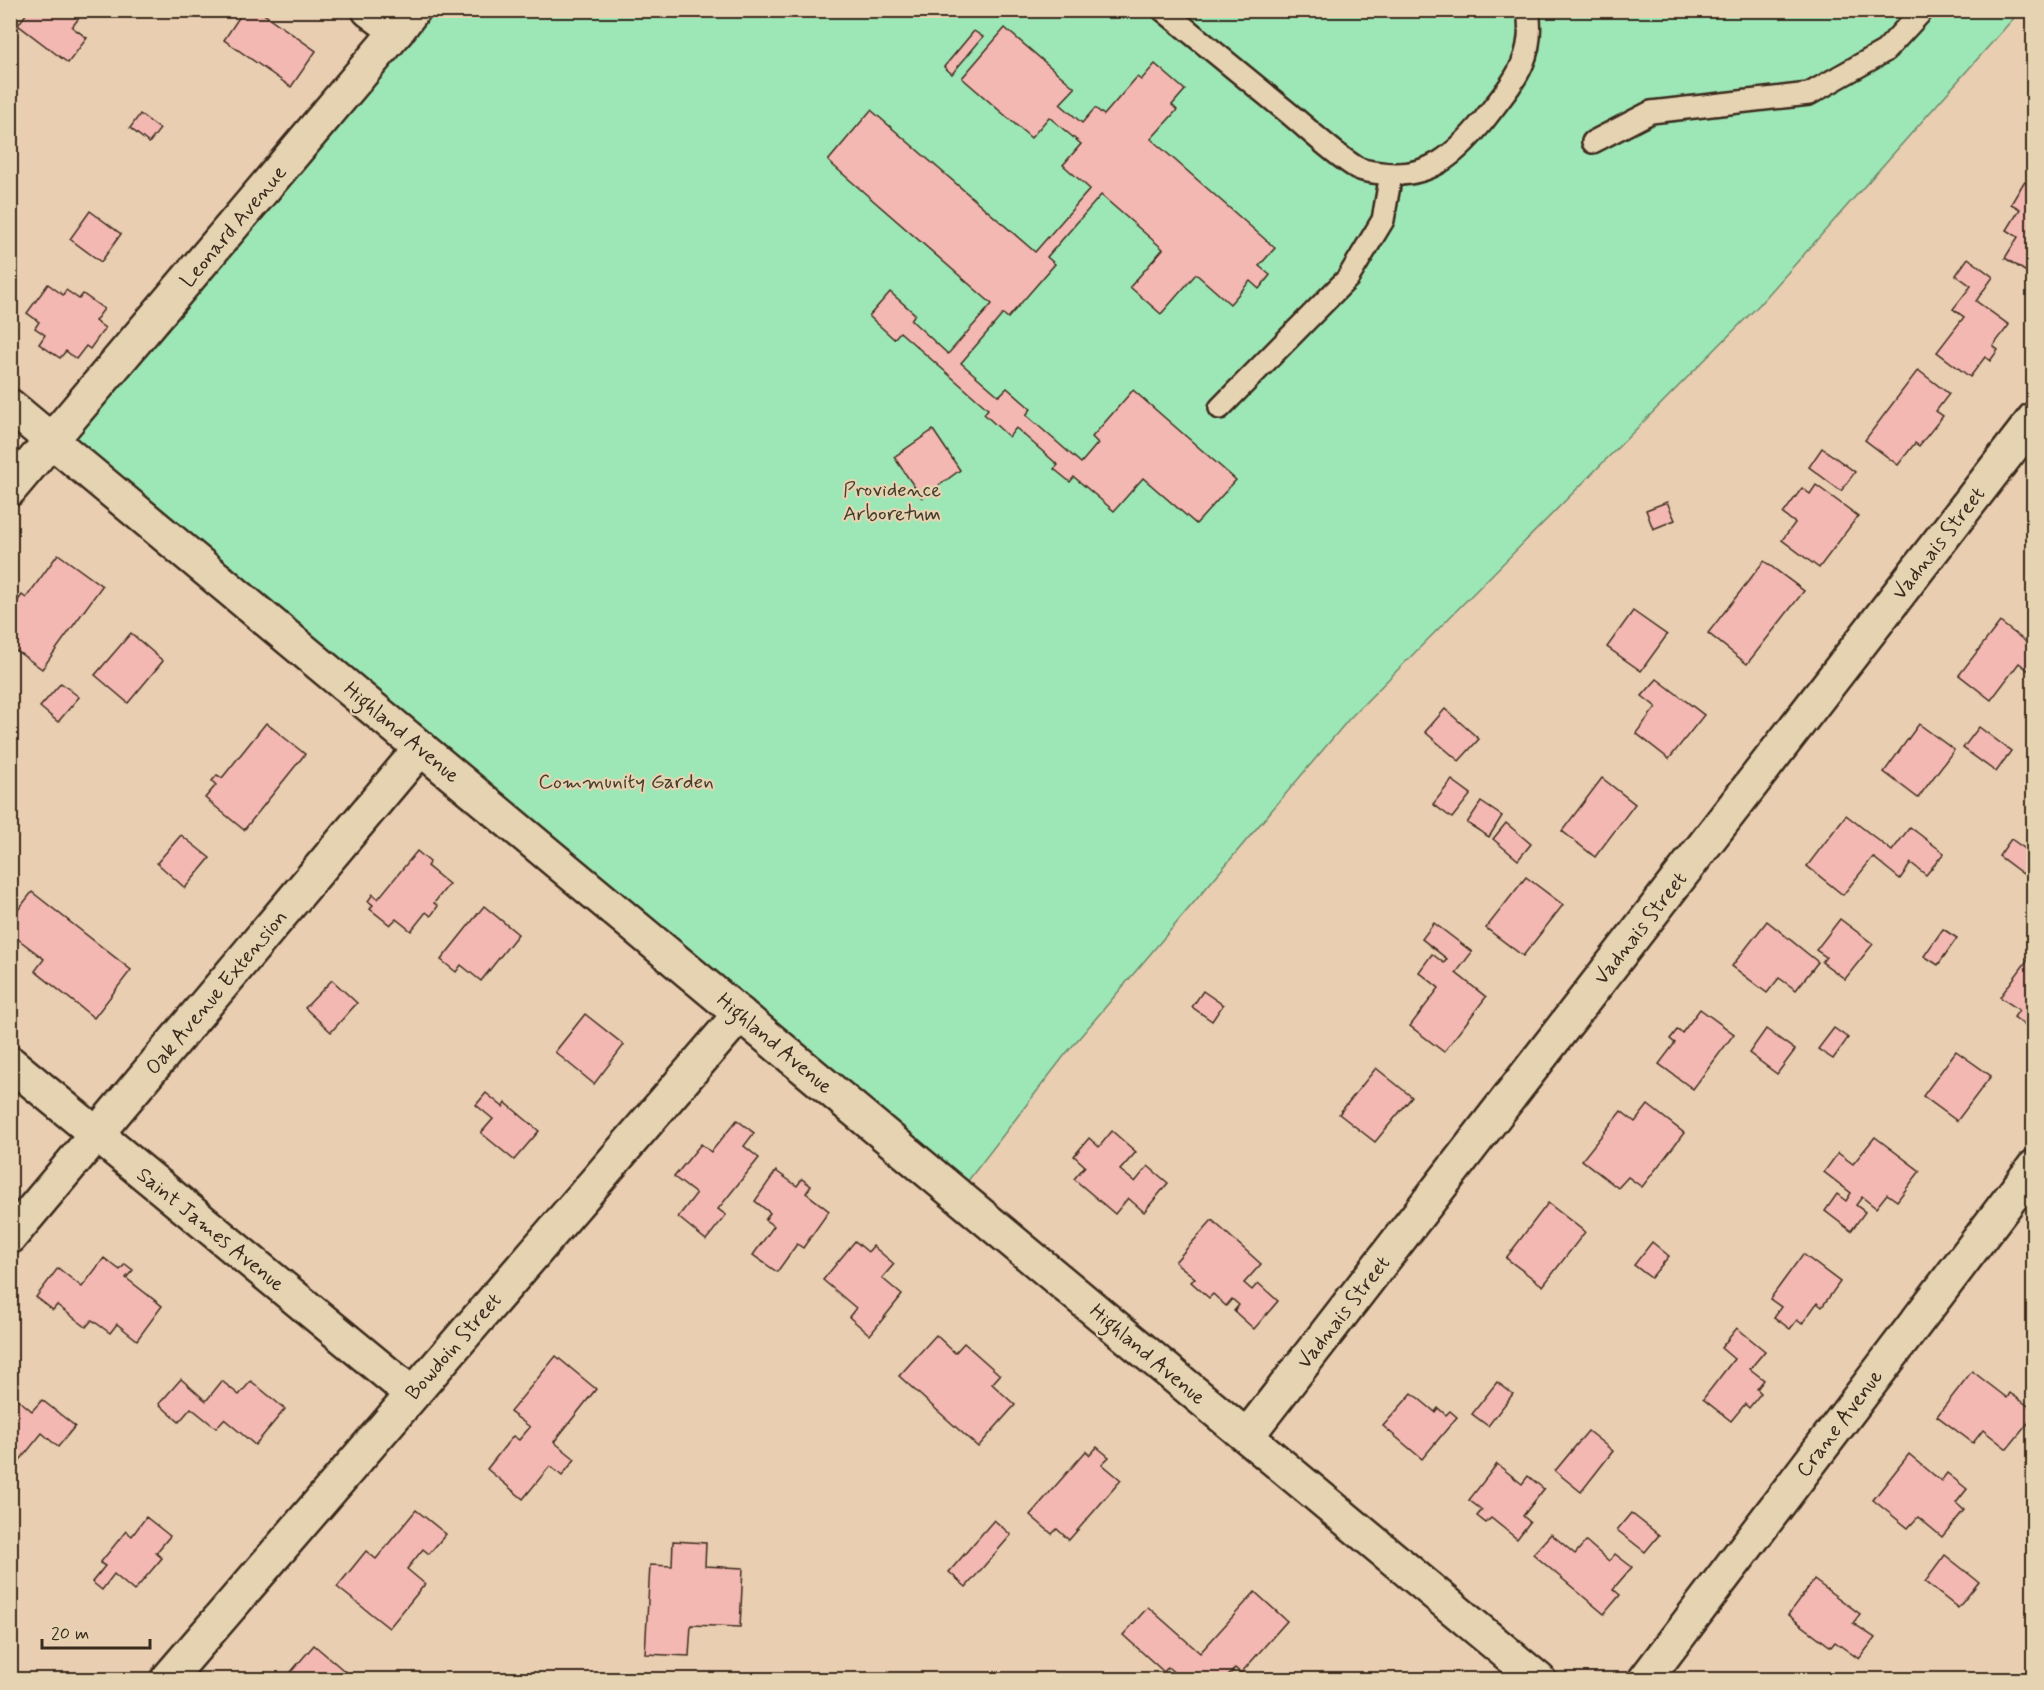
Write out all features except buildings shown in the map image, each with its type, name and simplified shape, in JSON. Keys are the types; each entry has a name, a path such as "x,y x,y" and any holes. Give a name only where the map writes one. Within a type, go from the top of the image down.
{"street":[{"path":"369,10 405,21"},
{"name":"Leonard Avenue","path":"10,489 405,21"},
{"name":"Highland Avenue","path":"10,406 1539,1680"},
{"name":"Vadnais Street","path":"1247,1436 2034,419"},
{"name":"Oak Avenue Extension","path":"10,1237 421,748"},
{"name":"Bowdoin Street","path":"167,1680 740,1014"},
{"name":"Saint James Avenue","path":"10,1063 412,1394"},
{"name":"Crane Avenue","path":"1645,1680 2034,1167"}],"lane":[{"path":"1163,10 1356,168 1391,174 1409,174 1429,168 1449,156 1463,144 1506,94 1527,53 1530,39 1528,10"},
{"path":"1593,142 1651,112 1809,94 1885,51 1923,10"},
{"path":"1220,408 1348,278 1383,220 1391,174"}],"green space":[{"name":"Providence Arboretum","path":"413,11 2020,11 1759,305 1349,719 1064,1056 957,1195 51,440"}],"park label":[{"name":"Community Garden","path":"626,781"}]}
